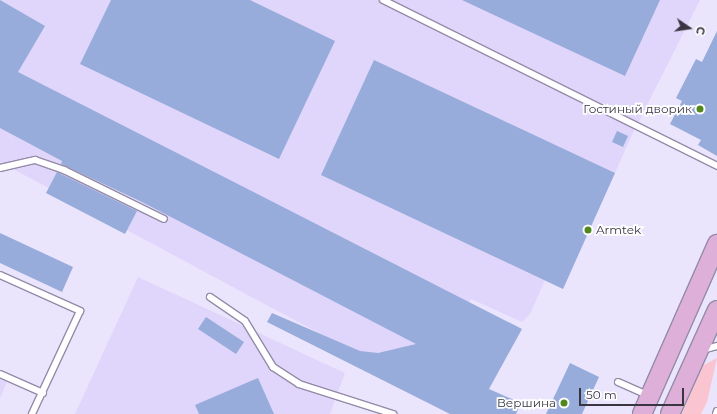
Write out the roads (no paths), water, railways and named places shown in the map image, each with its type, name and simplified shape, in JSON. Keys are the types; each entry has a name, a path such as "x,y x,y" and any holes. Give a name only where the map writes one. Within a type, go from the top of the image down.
{"main road":[{"path":"642,414 717,244"},
{"path":"670,414 717,310"}],"lane":[{"path":"384,0 717,166"},
{"path":"0,168 36,160 64,170 164,219"},
{"path":"0,275 80,311 32,414"},
{"path":"210,297 245,321 273,366 299,384 393,414"},
{"path":"698,350 717,346"},
{"path":"0,374 42,393"},
{"path":"618,382 650,396"}],"place":[{"name":"Гостиный дворик","path":"700,109"},
{"name":"Armtek","path":"588,230"},
{"name":"Вершина","path":"564,403"}]}
